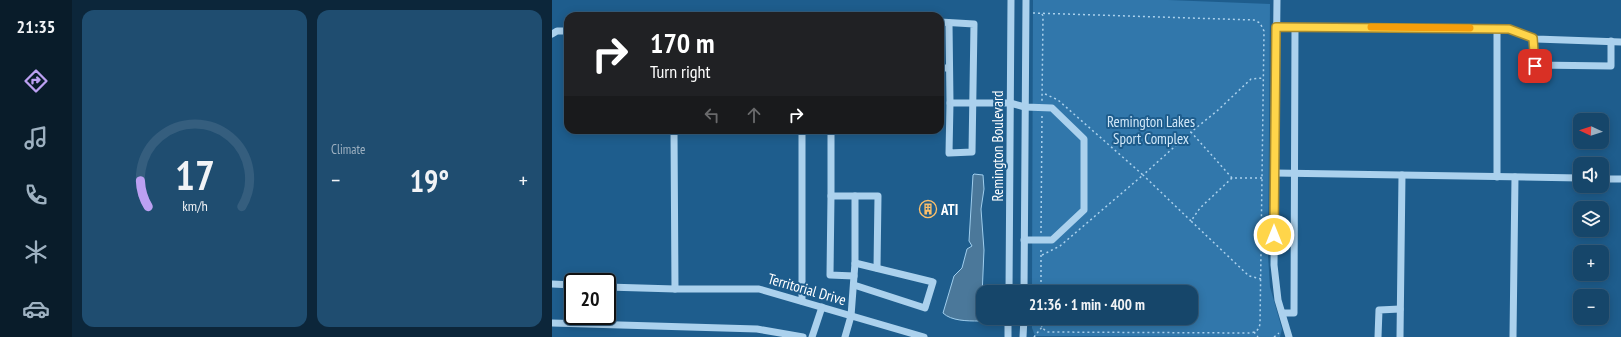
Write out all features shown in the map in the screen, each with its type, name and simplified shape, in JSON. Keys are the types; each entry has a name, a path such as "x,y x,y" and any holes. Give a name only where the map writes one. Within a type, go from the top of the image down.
{"street":[{"name":"Remington Boulevard","path":"1009,285 1011,0"},
{"name":"Remington Boulevard","path":"1024,285 1026,0"},
{"path":"1277,0 1274,266 1278,300 1289,337"},
{"path":"944,22 974,24 972,152 949,153 949,23"},
{"path":"1276,27 1509,29 1533,38 1621,42"},
{"path":"1283,313 1294,313 1295,27"},
{"path":"1497,29 1497,177"},
{"path":"552,34 557,31 564,31"},
{"path":"1533,38 1535,66 1611,66 1611,41"},
{"path":"944,44 949,44"},
{"path":"944,68 949,68"},
{"path":"950,103 1010,103 1025,107 1052,108 1084,139 1084,210 1052,240 1024,240"},
{"path":"674,134 675,289"},
{"path":"802,134 802,301"},
{"path":"831,134 830,275 854,276"},
{"path":"1275,173 1573,178"},
{"path":"1400,337 1402,175"},
{"path":"1513,337 1515,177"},
{"path":"1609,179 1621,179"},
{"path":"831,196 878,196 877,268"},
{"path":"845,337 851,316 854,285 855,196"},
{"path":"854,285 925,308 933,282 855,263"},
{"path":"552,284 564,285"},
{"name":"Territorial Drive","path":"616,286 675,289 759,289 924,337"},
{"path":"812,337 822,307"},
{"path":"1378,337 1379,310 1400,309"},
{"path":"552,324 757,329 803,337"},
{"path":"1008,325 1008,337"},
{"path":"1024,325 1024,337"}],"path":[{"path":"1032,13 1254,20 1260,24 1264,32 1259,329 1254,332 1048,332 1042,327 1034,337"},
{"path":"1041,285 1042,14"},
{"path":"1042,255 1060,246 1217,111 1251,79 1264,78"},
{"path":"1042,93 1058,100 1143,175 1249,276 1261,279"},
{"path":"1191,132 1232,178"},
{"path":"1191,221 1200,208 1232,178 1262,178"},
{"path":"1254,332 1258,337"},
{"path":"1274,337 1282,332"}],"green space":[{"name":"Remington Lakes Sport Complex","path":"1033,0 1168,0 1270,4 1268,255 1270,287 1282,329 1280,337 1035,336 1032,325 1198,325 1198,285 1032,285"}],"shaded area":[{"path":"973,175 983,175 984,189 981,209 984,250 982,285 976,285 976,321 965,321 950,318 943,313 954,276 962,268 967,249 972,246 969,241"}],"slow traffic":[{"path":"1371,27 1470,28"}],"place":[{"name":"ATI","path":"928,209"}],"route":[{"path":"1274,235 1276,27 1509,29 1533,38 1535,66"}]}
